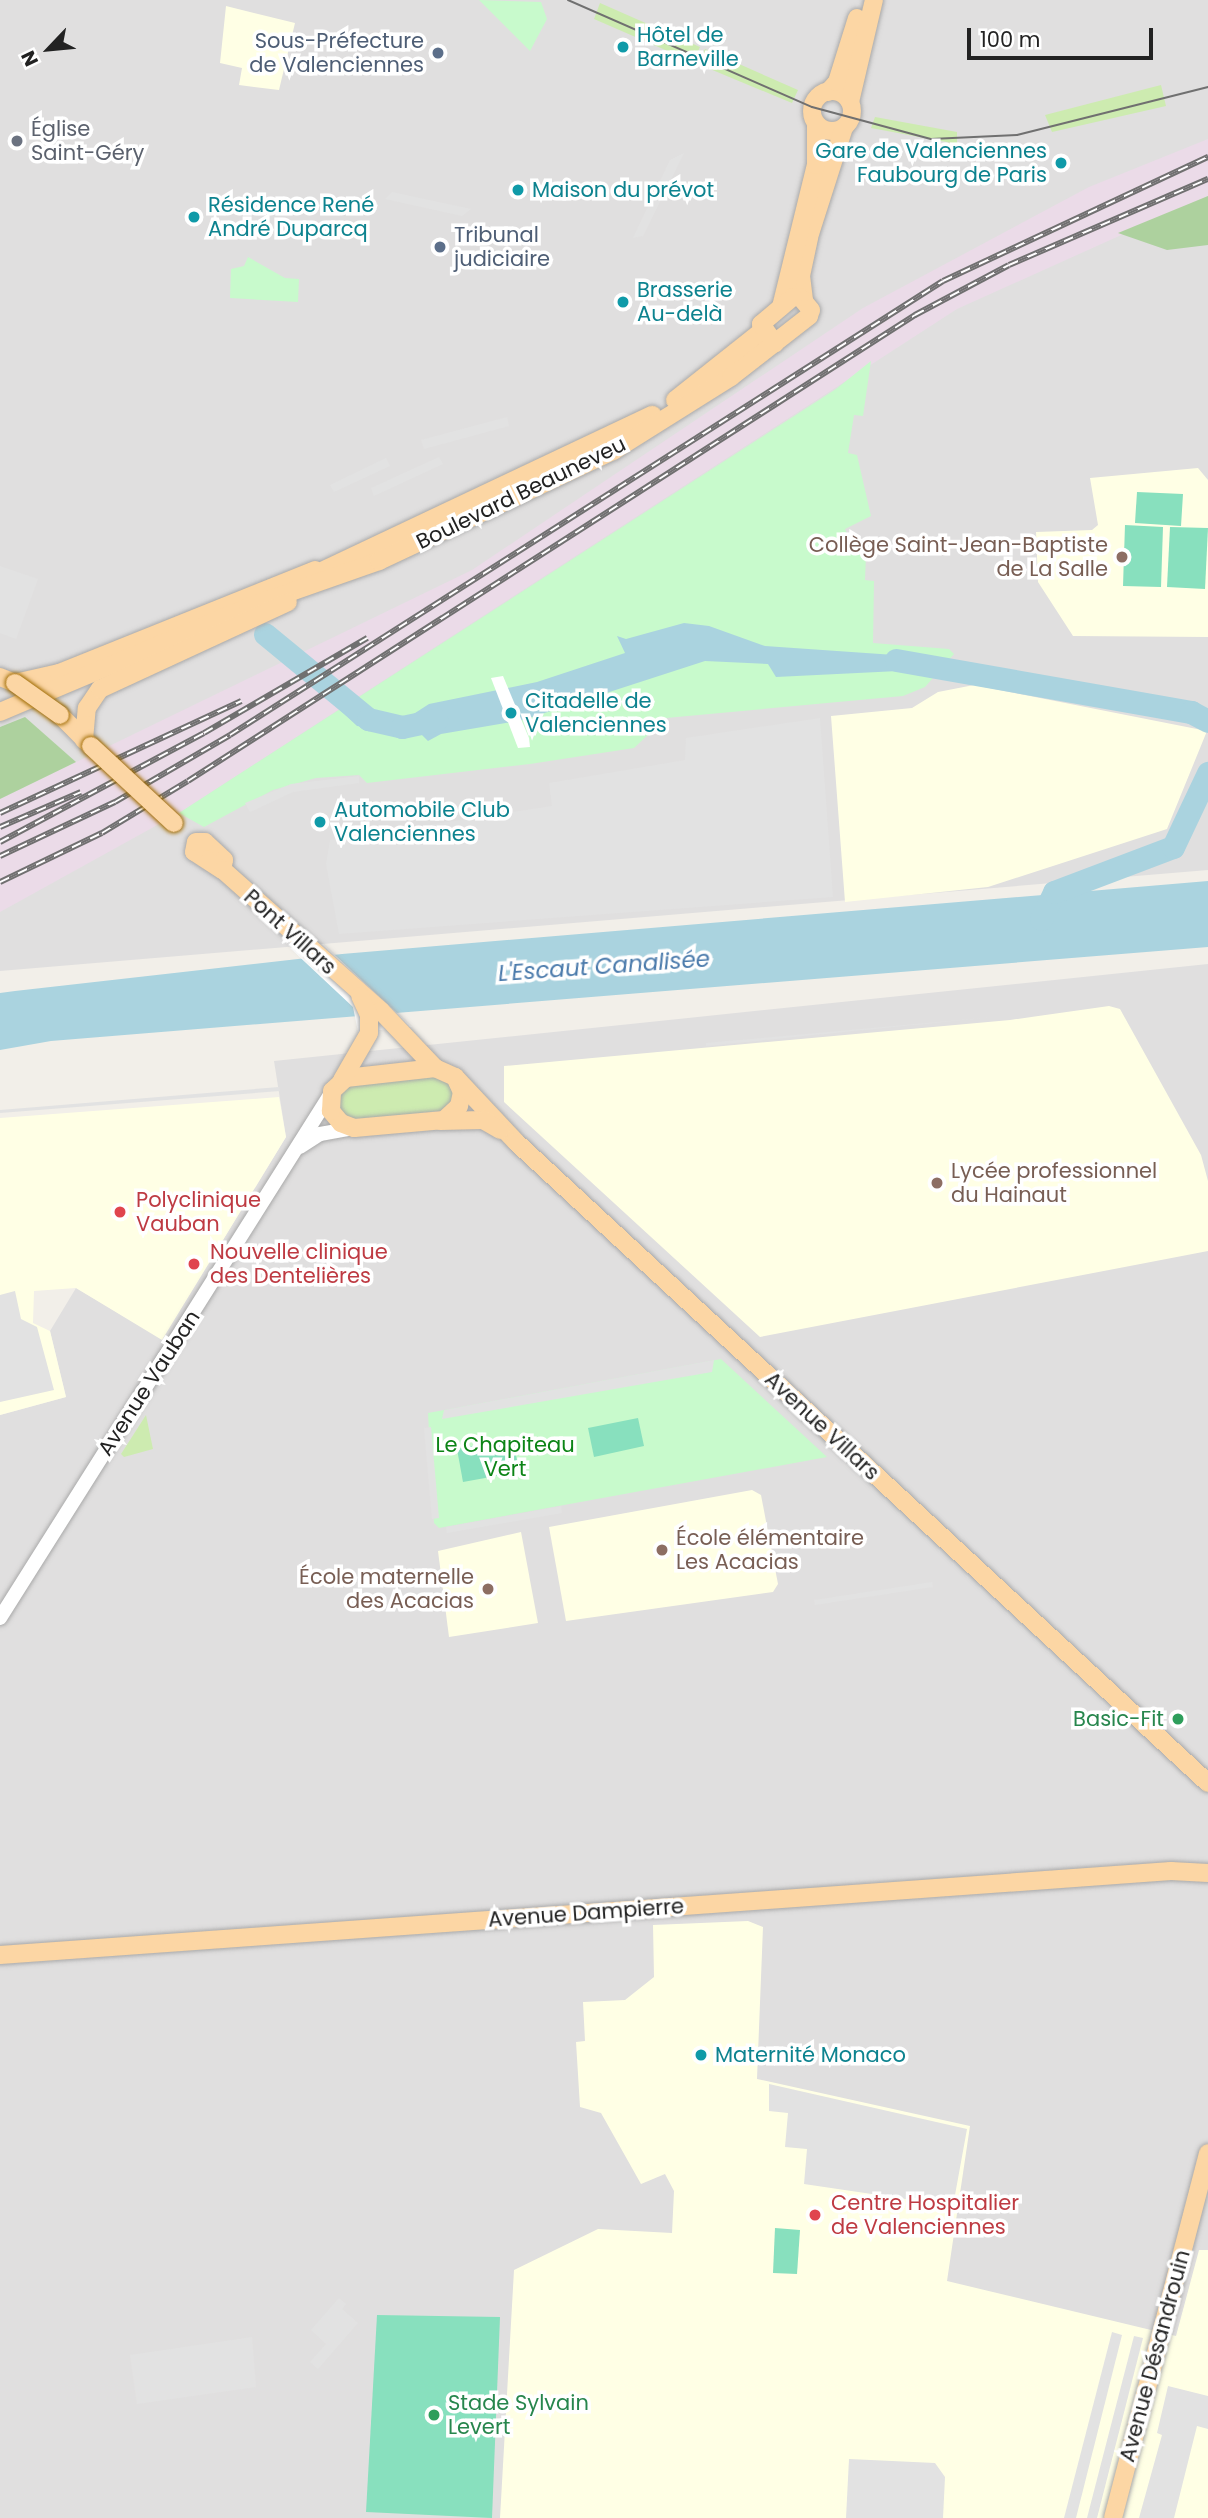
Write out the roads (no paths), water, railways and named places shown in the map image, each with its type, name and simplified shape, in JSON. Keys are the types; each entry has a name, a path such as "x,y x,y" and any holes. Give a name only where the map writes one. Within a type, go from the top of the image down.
{"main road":[{"path":"781,307 820,141 812,106 838,80 862,0"},
{"path":"804,300 795,296 761,324 769,337 811,315 804,300 801,276 810,237 844,127 852,114 850,102 874,0"},
{"path":"828,92 850,102"},
{"path":"816,124 830,132 844,127"},
{"name":"Boulevard Beauneveu","path":"0,712 338,569 640,422 769,337"},
{"path":"7,685 66,670 243,595 338,569"},
{"path":"88,743 87,708 100,689 251,623 338,569"},
{"path":"7,685 59,717 88,743"},
{"name":"Pont Villars","path":"88,743 195,843 204,841 223,859 223,870 400,1031 435,1068"},
{"name":"Pont Villars","path":"330,1095 342,1080 369,1033 369,1015 358,993"},
{"path":"342,1080 435,1068 455,1077 461,1102 440,1121"},
{"name":"Avenue Villars","path":"455,1077 516,1142 1201,1778 1208,1789"},
{"path":"330,1095 334,1115 354,1128 440,1121 487,1121 516,1142"},
{"name":"Avenue Dampierre","path":"1171,1871 1208,1863"},
{"name":"Avenue Dampierre","path":"0,1955 1171,1871 1208,1873"},
{"name":"Avenue Désandrouin","path":"1113,2518 1208,2153"}],"street":[{"name":"Avenue Vauban","path":"0,1618 330,1095"},
{"path":"299,1148 320,1134 354,1128"}],"water":[{"path":"684,623 709,626 765,646 909,656 939,669 776,677 768,664 705,661 523,720 441,734 428,741 413,726 401,731 357,726 340,710 358,699 381,718 412,721 412,715 429,704 537,682 625,653 617,636 626,639"},
{"name":"L'Escaut Canalisée","path":"1208,881 1208,947 51,1041 0,1050 0,993 342,954"}],"waterway":[{"path":"265,634 368,719 402,727 436,720"},
{"path":"896,660 1191,712 1208,721"},
{"path":"1041,919 1054,892 1173,847 1208,773"}],"tram line":[{"path":"568,0 812,107 931,139 1017,135 1208,87"}],"railway":[{"path":"0,856 115,802 230,735 943,281 1208,157"},
{"path":"0,882 102,833 188,781 915,315 1009,265 1208,179"},
{"path":"0,842 204,733 367,638"},
{"path":"0,813 241,701"},
{"path":"0,827 81,792"}],"place":[{"name":"Hôtel de Barneville","path":"623,47"},
{"name":"Sous-Préfecture de Valenciennes","path":"438,53"},
{"name":"Église Saint-Géry","path":"17,141"},
{"name":"Gare de Valenciennes Faubourg de Paris","path":"1061,163"},
{"name":"Maison du prévot","path":"518,190"},
{"name":"Résidence René André Duparcq","path":"194,217"},
{"name":"Tribunal judiciaire","path":"440,247"},
{"name":"Brasserie Au-delà","path":"623,302"},
{"name":"Collège Saint-Jean-Baptiste de La Salle","path":"1122,557"},
{"name":"Citadelle de Valenciennes","path":"511,713"},
{"name":"Automobile Club Valenciennes","path":"320,822"},
{"name":"Lycée professionnel du Hainaut","path":"937,1183"},
{"name":"Polyclinique Vauban","path":"120,1212"},
{"name":"Nouvelle clinique des Dentelières","path":"194,1264"},
{"name":"École élémentaire Les Acacias","path":"662,1550"},
{"name":"École maternelle des Acacias","path":"488,1589"},
{"name":"Basic-Fit","path":"1178,1719"},
{"name":"Maternité Monaco","path":"701,2055"},
{"name":"Centre Hospitalier de Valenciennes","path":"815,2215"},
{"name":"Stade Sylvain Levert","path":"434,2415"}],"park label":[{"name":"Le Chapiteau Vert","path":"505,1457"}]}
